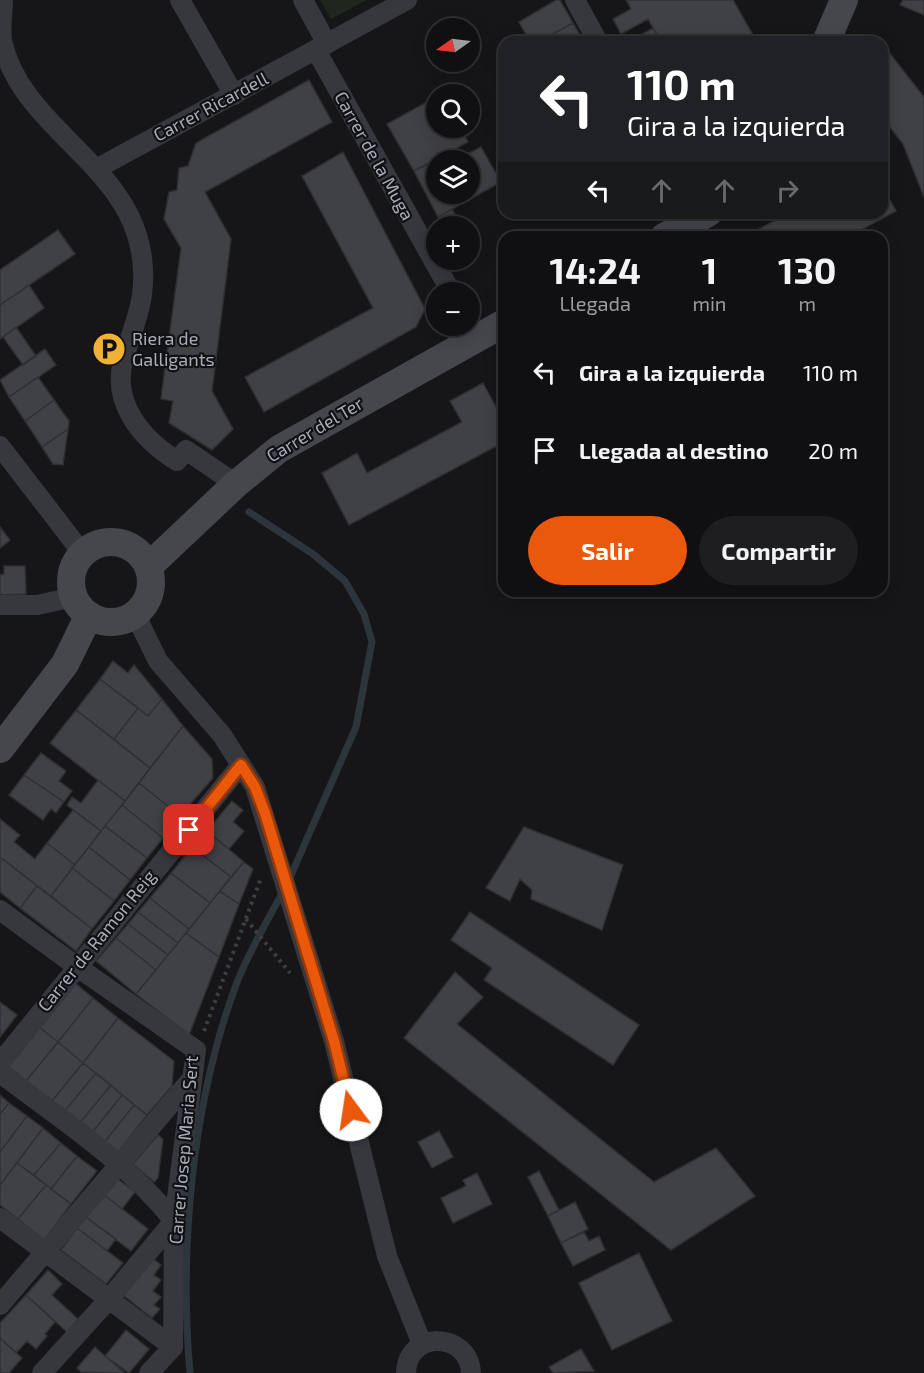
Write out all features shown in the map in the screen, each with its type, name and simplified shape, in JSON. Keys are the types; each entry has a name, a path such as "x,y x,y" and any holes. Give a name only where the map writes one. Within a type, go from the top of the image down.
{"street":[{"path":"3,0 2,40 16,78 57,130 96,169 118,197 133,224 144,265 142,297 123,364 122,398 141,433 167,455 177,461 186,450 236,484"},
{"path":"180,0 234,95"},
{"name":"Carrer de la Muga","path":"303,0 322,47 446,282"},
{"name":"Carrer Ricardell","path":"96,169 407,0"},
{"path":"575,0 595,36"},
{"path":"829,36 844,0"},
{"path":"674,231 694,219"},
{"name":"Carrer del Ter","path":"480,330 498,325"},
{"name":"Carrer del Ter","path":"148,567 236,484 279,449 465,336"},
{"path":"0,446 83,554"},
{"path":"0,605 82,606 112,622 135,614 144,605 150,593 151,579 148,567 141,555 119,543 106,542 93,546 83,554 72,574 82,606 65,664 0,749"},
{"path":"135,614 158,661 222,735 255,787 334,1041 387,1256 422,1344"},
{"name":"Carrer de Ramon Reig","path":"0,1063 76,966 241,765"},
{"name":"Carrer Josep Maria Sert","path":"0,910 196,1050 190,1081 174,1221 173,1347"},
{"path":"0,1072 119,1163 150,1191 174,1221 109,1299 42,1373"},
{"path":"0,1305 190,1081"},
{"path":"0,1218 173,1347 149,1373"},
{"path":"406,1373 409,1358 422,1344 442,1340 452,1343 467,1356 471,1373"}],"path":[{"path":"196,1050 261,879 261,868"},
{"path":"246,919 275,955"}],"shaded area":[{"path":"320,0 367,0 331,19"}],"building":[{"path":"556,0 560,0 573,23 549,36 527,36 519,22"},
{"path":"626,0 733,0 754,36 658,36 648,19 621,34 613,19 631,9"},
{"path":"903,0 924,0 924,15 900,5"},
{"path":"573,23 581,36 549,36"},
{"path":"653,28 658,36 639,36"},
{"path":"888,51 924,97 924,197 903,144 888,125"},
{"path":"309,80 332,122 205,192 231,239 212,391 233,429 212,450 169,423 173,401 161,399 181,248 164,219 169,192 177,190 179,168 188,166 196,143"},
{"path":"426,103 426,138 466,138 468,142 453,150 426,150 426,165 414,171 387,124"},
{"path":"481,147 498,177 498,184 480,194 480,150 475,150"},
{"path":"343,152 425,309 416,327 264,412 245,377 373,308 302,176"},
{"path":"426,165 426,194 414,171"},
{"path":"888,196 896,211 888,215"},
{"path":"431,204 461,204 440,216 437,216"},
{"path":"452,209 456,216 440,216"},
{"path":"778,219 881,219 859,231 755,231"},
{"path":"58,230 75,254 0,305 0,270"},
{"path":"29,285 44,308 0,339 0,305"},
{"path":"16,327 36,356 23,365 3,337"},
{"path":"45,349 56,365 9,397 0,380"},
{"path":"38,377 54,400 25,421 9,397"},
{"path":"483,383 498,411 498,445 349,525 322,473 357,453 367,473 462,422 450,401"},
{"path":"54,400 69,421 68,429 42,447 25,421"},
{"path":"68,429 63,465 53,464 42,447"},
{"path":"0,527 10,540 0,548"},
{"path":"4,566 25,566 26,594 0,595 0,575 4,574"},
{"path":"113,661 128,673 134,665 162,699 148,716 100,679"},
{"path":"100,679 138,708 114,739 76,710"},
{"path":"162,699 183,726 150,768 114,739 138,708 148,716"},
{"path":"76,710 150,768 125,801 50,743"},
{"path":"183,726 212,759 213,778 180,816 139,783"},
{"path":"41,753 66,771 59,781 72,791 64,802 24,775"},
{"path":"24,775 64,802 56,813 51,809 43,820 9,795"},
{"path":"98,780 125,801 101,831 67,805 72,797 81,803"},
{"path":"139,783 180,816 163,838 122,805"},
{"path":"232,801 243,810 233,822 244,831 229,849 207,831"},
{"path":"122,805 163,838 147,858 105,826"},
{"path":"73,810 101,831 75,865 47,843"},
{"path":"0,819 20,835 14,842 35,859 47,843 75,865 51,896 0,857"},
{"path":"105,826 147,858 130,880 89,847"},
{"path":"524,827 623,865 602,930 531,899 532,890 520,879 510,901 486,888"},
{"path":"207,831 244,862 231,877 192,847"},
{"path":"89,847 130,880 114,901 72,868"},
{"path":"192,847 231,877 210,903 171,873"},
{"path":"0,857 37,886 20,908 0,892"},
{"path":"244,862 253,869 239,904 220,891"},
{"path":"72,868 114,901 92,929 51,896"},
{"path":"171,873 210,903 189,929 150,898"},
{"path":"37,886 92,929 76,951 20,908"},
{"path":"220,891 239,904 219,957 186,933"},
{"path":"150,898 189,929 178,943 138,912"},
{"path":"138,912 178,943 168,955 128,924"},
{"path":"470,912 639,1025 613,1065 484,980 492,968 451,940"},
{"path":"128,924 168,955 156,970 116,938"},
{"path":"186,933 219,957 189,1035 136,994"},
{"path":"116,938 156,970 136,994 96,961"},
{"path":"455,972 483,997 457,1024 654,1182 716,1148 755,1196 671,1250 404,1038"},
{"path":"75,983 93,998 58,1042 39,1027"},
{"path":"93,998 118,1018 83,1063 58,1042"},
{"path":"0,1002 17,1015 0,1037"},
{"path":"118,1018 174,1061 172,1086 147,1115 83,1063"},
{"path":"39,1027 58,1042 26,1081 8,1066"},
{"path":"58,1042 83,1063 51,1102 26,1081"},
{"path":"83,1063 96,1073 64,1112 51,1102"},
{"path":"96,1073 111,1085 79,1124 64,1112"},
{"path":"111,1085 122,1095 91,1134 79,1124"},
{"path":"0,1095 9,1103 0,1114"},
{"path":"122,1095 134,1105 103,1144 91,1134"},
{"path":"9,1103 27,1116 0,1152 0,1114"},
{"path":"134,1105 147,1115 116,1155 103,1144"},
{"path":"27,1116 43,1128 0,1185 0,1152"},
{"path":"43,1128 61,1143 34,1175 17,1163"},
{"path":"439,1131 453,1157 432,1168 418,1142"},
{"path":"158,1135 163,1139 158,1178 154,1182 133,1164"},
{"path":"61,1143 77,1156 51,1189 34,1175"},
{"path":"77,1156 97,1171 71,1204 51,1189"},
{"path":"17,1163 46,1185 18,1219 0,1205 0,1185"},
{"path":"539,1171 559,1210 548,1216 528,1177"},
{"path":"477,1173 492,1204 453,1223 441,1198 466,1186 463,1180"},
{"path":"116,1178 135,1192 122,1209 103,1194"},
{"path":"46,1185 71,1204 44,1240 18,1219"},
{"path":"103,1194 148,1229 131,1251 86,1217"},
{"path":"575,1202 588,1229 561,1243 548,1216"},
{"path":"86,1217 116,1239 107,1251 77,1228"},
{"path":"77,1228 123,1263 106,1284 61,1250"},
{"path":"584,1232 589,1241 599,1236 605,1250 573,1266 561,1243"},
{"path":"639,1253 672,1321 612,1350 579,1283"},
{"path":"152,1258 161,1265 154,1275 161,1280 153,1291 161,1297 154,1305 160,1309 152,1318 123,1295"},
{"path":"48,1270 62,1284 52,1295 78,1319 67,1332 26,1295"},
{"path":"26,1295 55,1322 36,1349 27,1341 16,1353 0,1338 0,1323"},
{"path":"126,1330 149,1349 129,1373 105,1356"},
{"path":"0,1338 22,1358 9,1373 0,1373"},
{"path":"95,1347 125,1373 81,1372 77,1368"},
{"path":"581,1349 594,1371 553,1373 549,1367"}],"waterway":[{"path":"249,512 313,554 345,581 364,614 372,642 356,727 288,882"},
{"path":"190,1373 186,1276 192,1176 199,1127 221,1031 236,985 283,891"}],"place":[{"name":"Riera de Galligants","path":"109,349"}],"route":[{"path":"189,830 241,765 255,787 265,813 334,1041 351,1110"}]}
